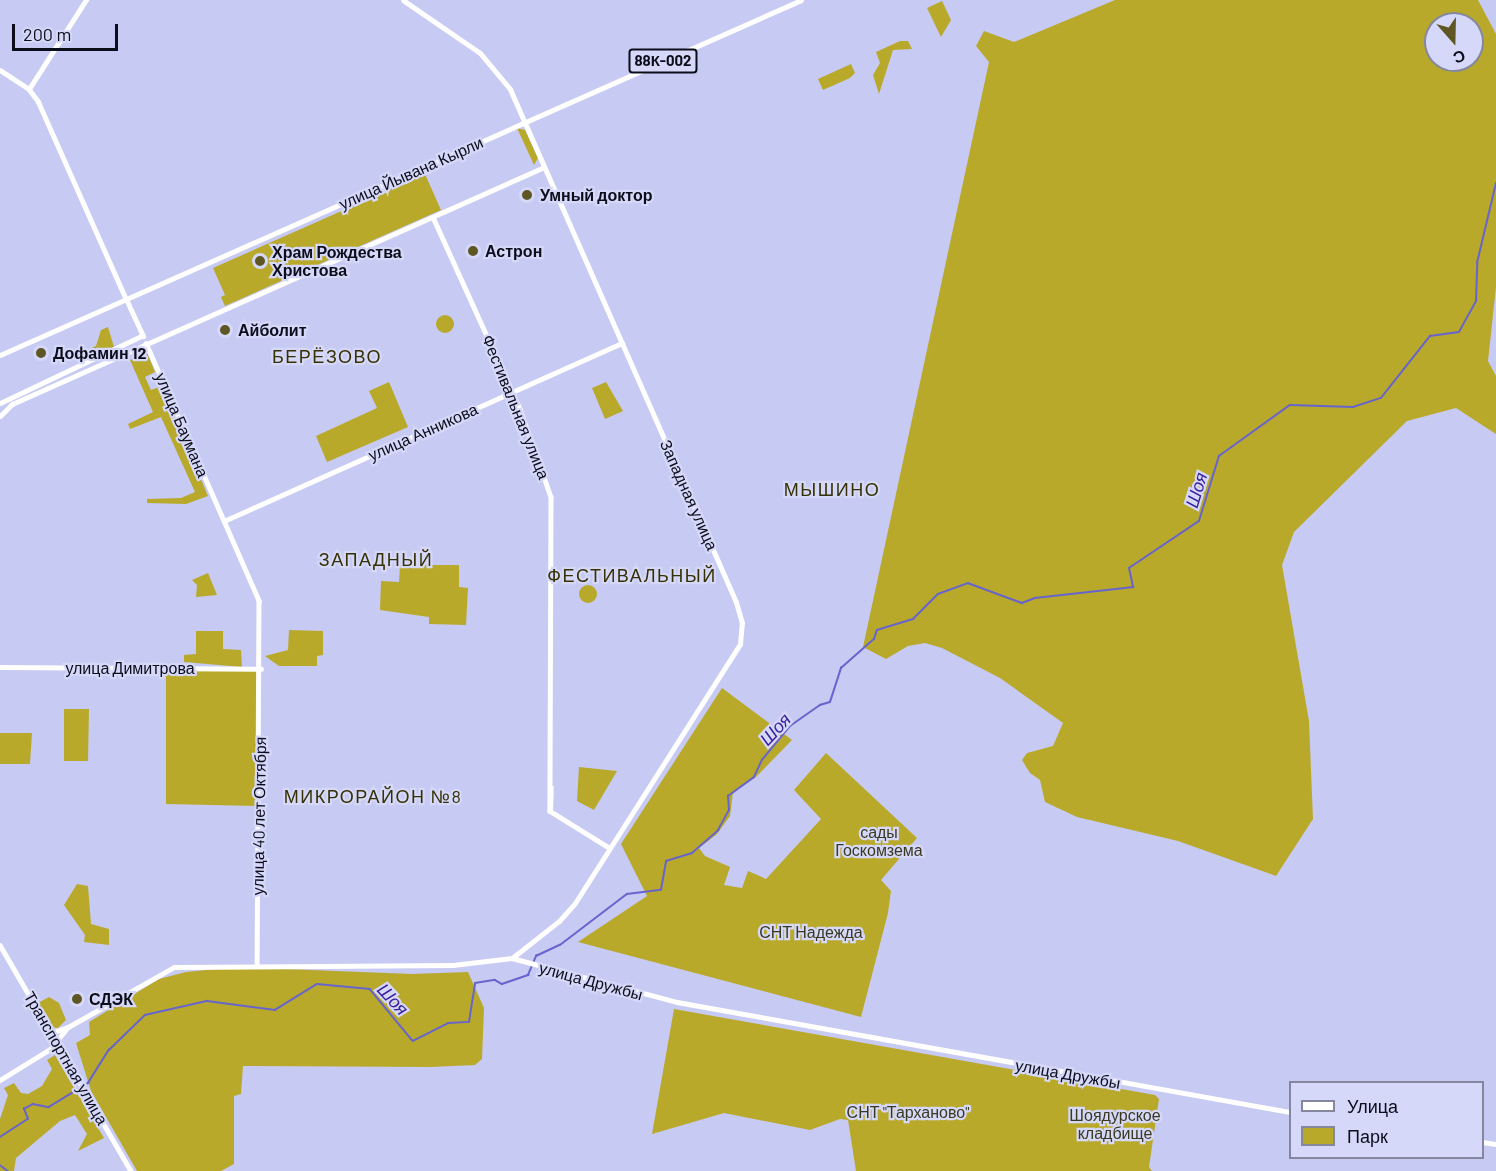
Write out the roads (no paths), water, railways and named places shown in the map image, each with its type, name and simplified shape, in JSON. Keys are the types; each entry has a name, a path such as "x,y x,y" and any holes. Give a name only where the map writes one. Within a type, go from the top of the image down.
{"main road":[{"name":"Западная улица","path":"403,0 489,61 505,80 526,122 736,602 742,630 732,659 569,911 512,958"},
{"name":"улица Йывана Кырли","path":"0,355 801,0"},
{"path":"0,416 12,404 544,167"},
{"name":"улица Баумана","path":"126,299 146,343"},
{"path":"0,403 143,335"},
{"path":"80,364 84,372"},
{"name":"улица Дружбы","path":"0,1080 56,1042 68,1027 169,969 256,964 453,965 512,958"}],"street":[{"path":"29,89 86,0"},
{"name":"улица Баумана","path":"0,70 29,89 38,101 126,299"},
{"name":"Фестивальная улица","path":"433,217 512,392 539,460 552,507 550,811 610,848"},
{"name":"улица Баумана","path":"146,343 259,601 261,669"},
{"name":"улица Анникова","path":"224,521 622,343"},
{"name":"улица Димитрова","path":"0,667 261,669"},
{"name":"улица 40 лет Октября","path":"256,964 261,669"},
{"name":"Транспортная улица","path":"0,945 131,1171"},
{"name":"улица Дружбы","path":"512,958 677,1002 1289,1112"},
{"path":"51,1033 68,1027"}],"waterway":[{"name":"Шоя","path":"0,1137 28,1119 24,1109 33,1104 49,1107 88,1083 109,1050 145,1015 207,1001 275,1010 317,984 370,989 413,1041 448,1023 469,1022 475,983 495,980 502,984 528,975 536,956 560,945 627,894 661,890 666,861 692,853 718,830 729,810 728,796 754,777 762,760 790,726 820,705 830,702 841,668 874,639 877,630 913,619 938,594 968,583 1022,603 1035,598 1133,587 1129,568 1199,521 1219,456 1290,405 1353,407 1381,398 1430,336 1459,332 1476,301 1477,263 1496,183"},
{"name":"Шоя","path":"0,1165 8,1171"}],"place":[{"name":"Умный доктор","path":"527,195"},
{"name":"Астрон","path":"473,251"},
{"name":"Храм Рождества Христова","path":"260,261"},
{"name":"Айболит","path":"225,330"},
{"name":"Дофамин 12","path":"41,353"},
{"name":"СДЭК","path":"77,999"}],"district":[{"name":"БЕРЁЗОВО","path":"327,356"},
{"name":"МЫШИНО","path":"832,489"},
{"name":"ЗАПАДНЫЙ","path":"376,559"},
{"name":"ФЕСТИВАЛЬНЫЙ","path":"632,575"},
{"name":"МИКРОРАЙОН №8","path":"373,796"}],"park label":[{"name":"сады Госкомзема","path":"879,841"},
{"name":"СНТ Надежда","path":"811,932"},
{"name":"СНТ \"Тарханово\"","path":"908,1112"},
{"name":"Шоядурское кладбище","path":"1115,1124"}]}
